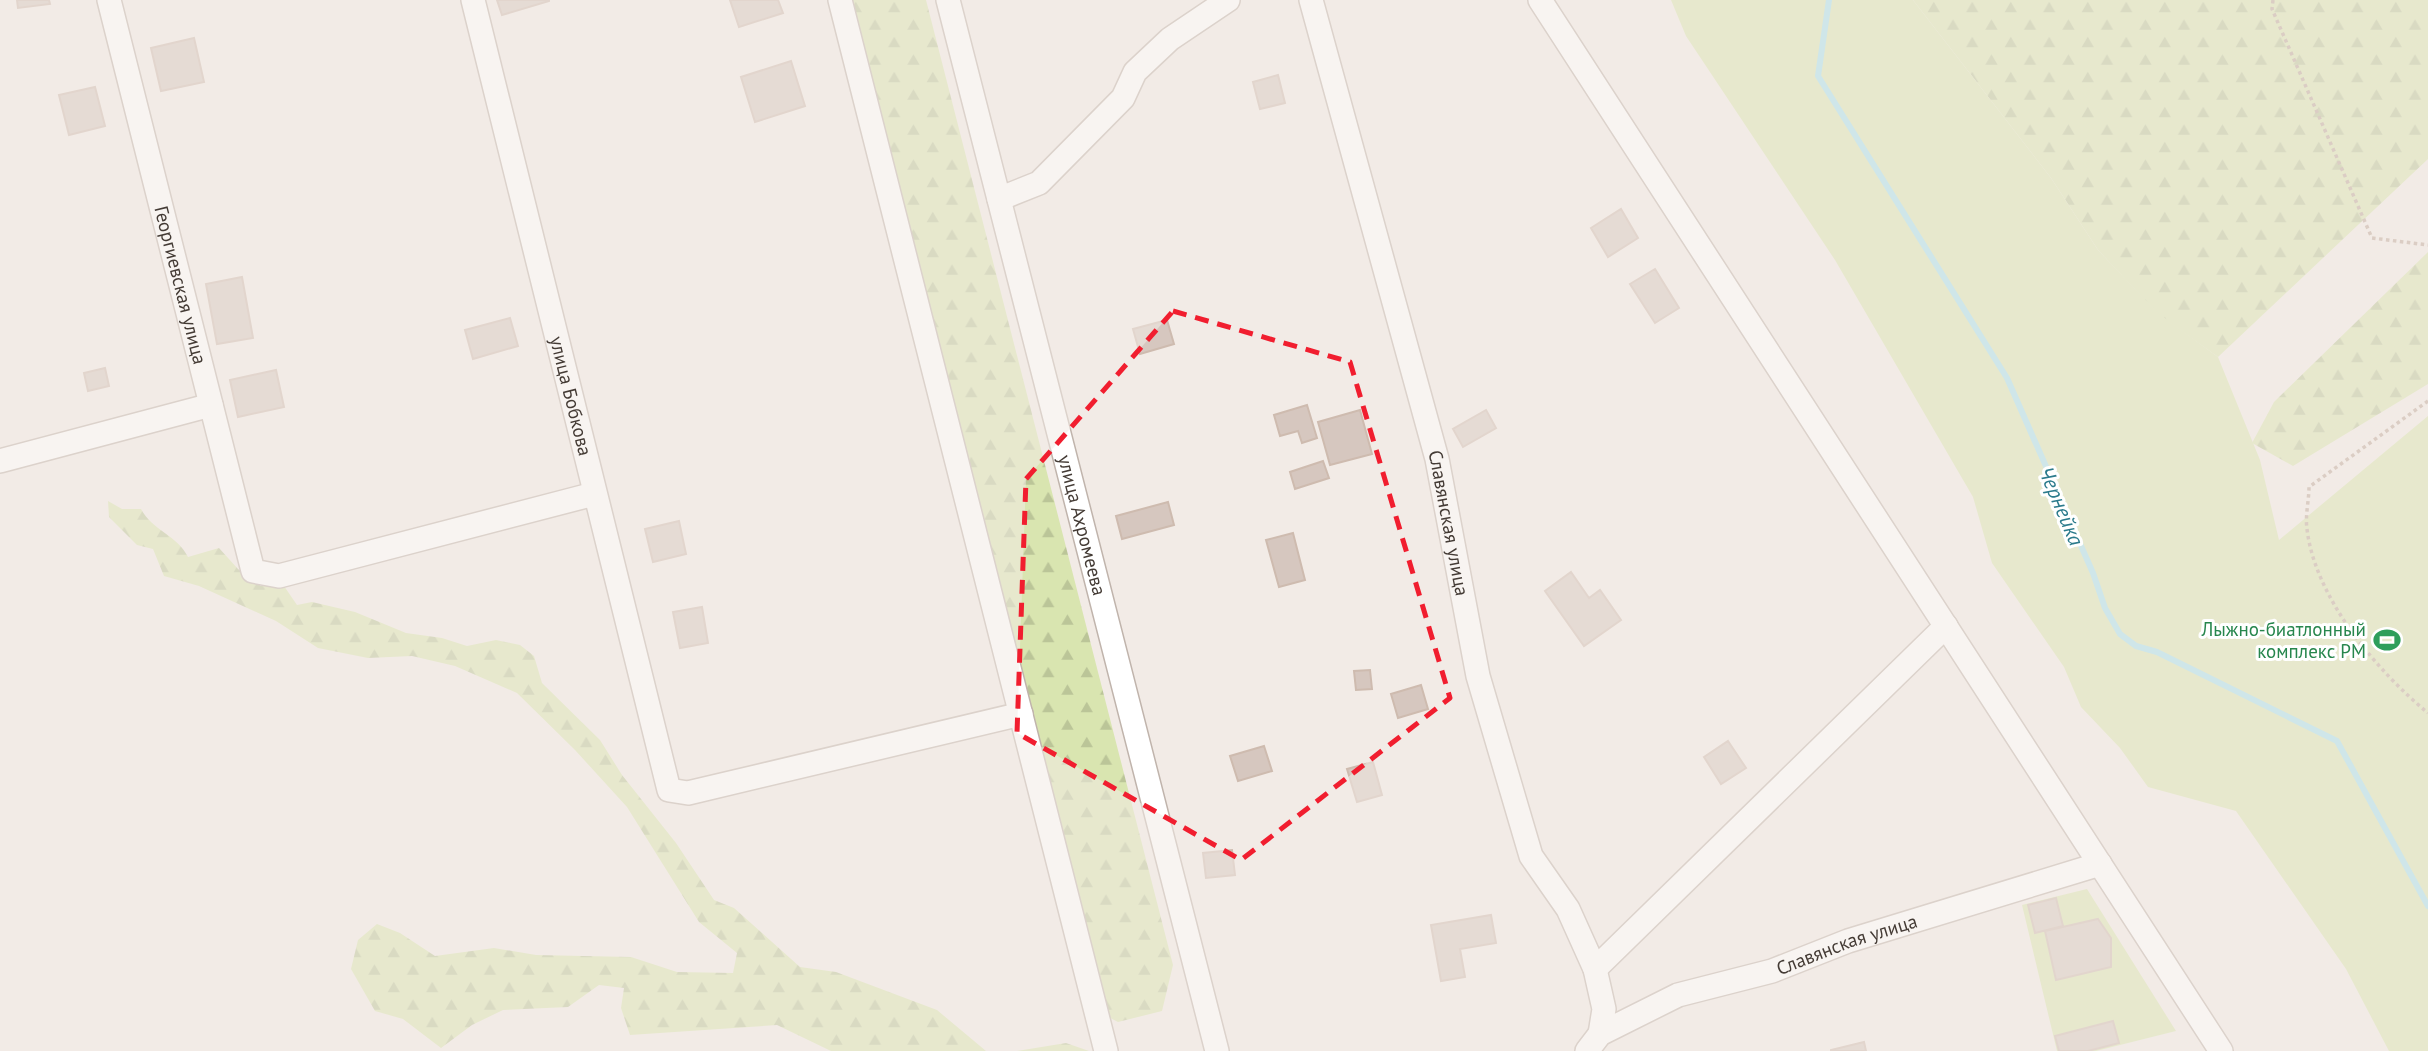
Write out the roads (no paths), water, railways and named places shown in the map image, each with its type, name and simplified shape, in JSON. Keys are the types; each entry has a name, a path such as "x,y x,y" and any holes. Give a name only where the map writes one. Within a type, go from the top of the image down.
{"street":[{"name":"Георгиевская улица","path":"109,0 253,570 279,576 594,494"},
{"name":"улица Бобкова","path":"473,0 594,494 670,790 688,793 1021,714"},
{"path":"840,0 1106,1051"},
{"name":"улица Ахромеева","path":"948,0 1217,1051"},
{"path":"999,199 1039,183 1123,98 1135,72 1170,39 1228,0"},
{"name":"Славянская улица","path":"1311,0 1437,459 1481,688 1531,856 1568,909 1595,969 1604,1009 1594,1043"},
{"path":"1540,0 2221,1051"},
{"path":"0,461 211,405"},
{"path":"1595,969 1946,626"},
{"name":"Славянская улица","path":"1594,1043 1678,995 1772,971 1848,941 2100,864"}],"waterway":[{"name":"Чернейка","path":"1829,0 1818,76 2007,378 2093,573 2105,608 2120,634 2136,646 2157,652 2337,741 2428,906"}],"place":[{"name":"Лыжно-биатлонный комплекс РМ","path":"2387,640"}]}
